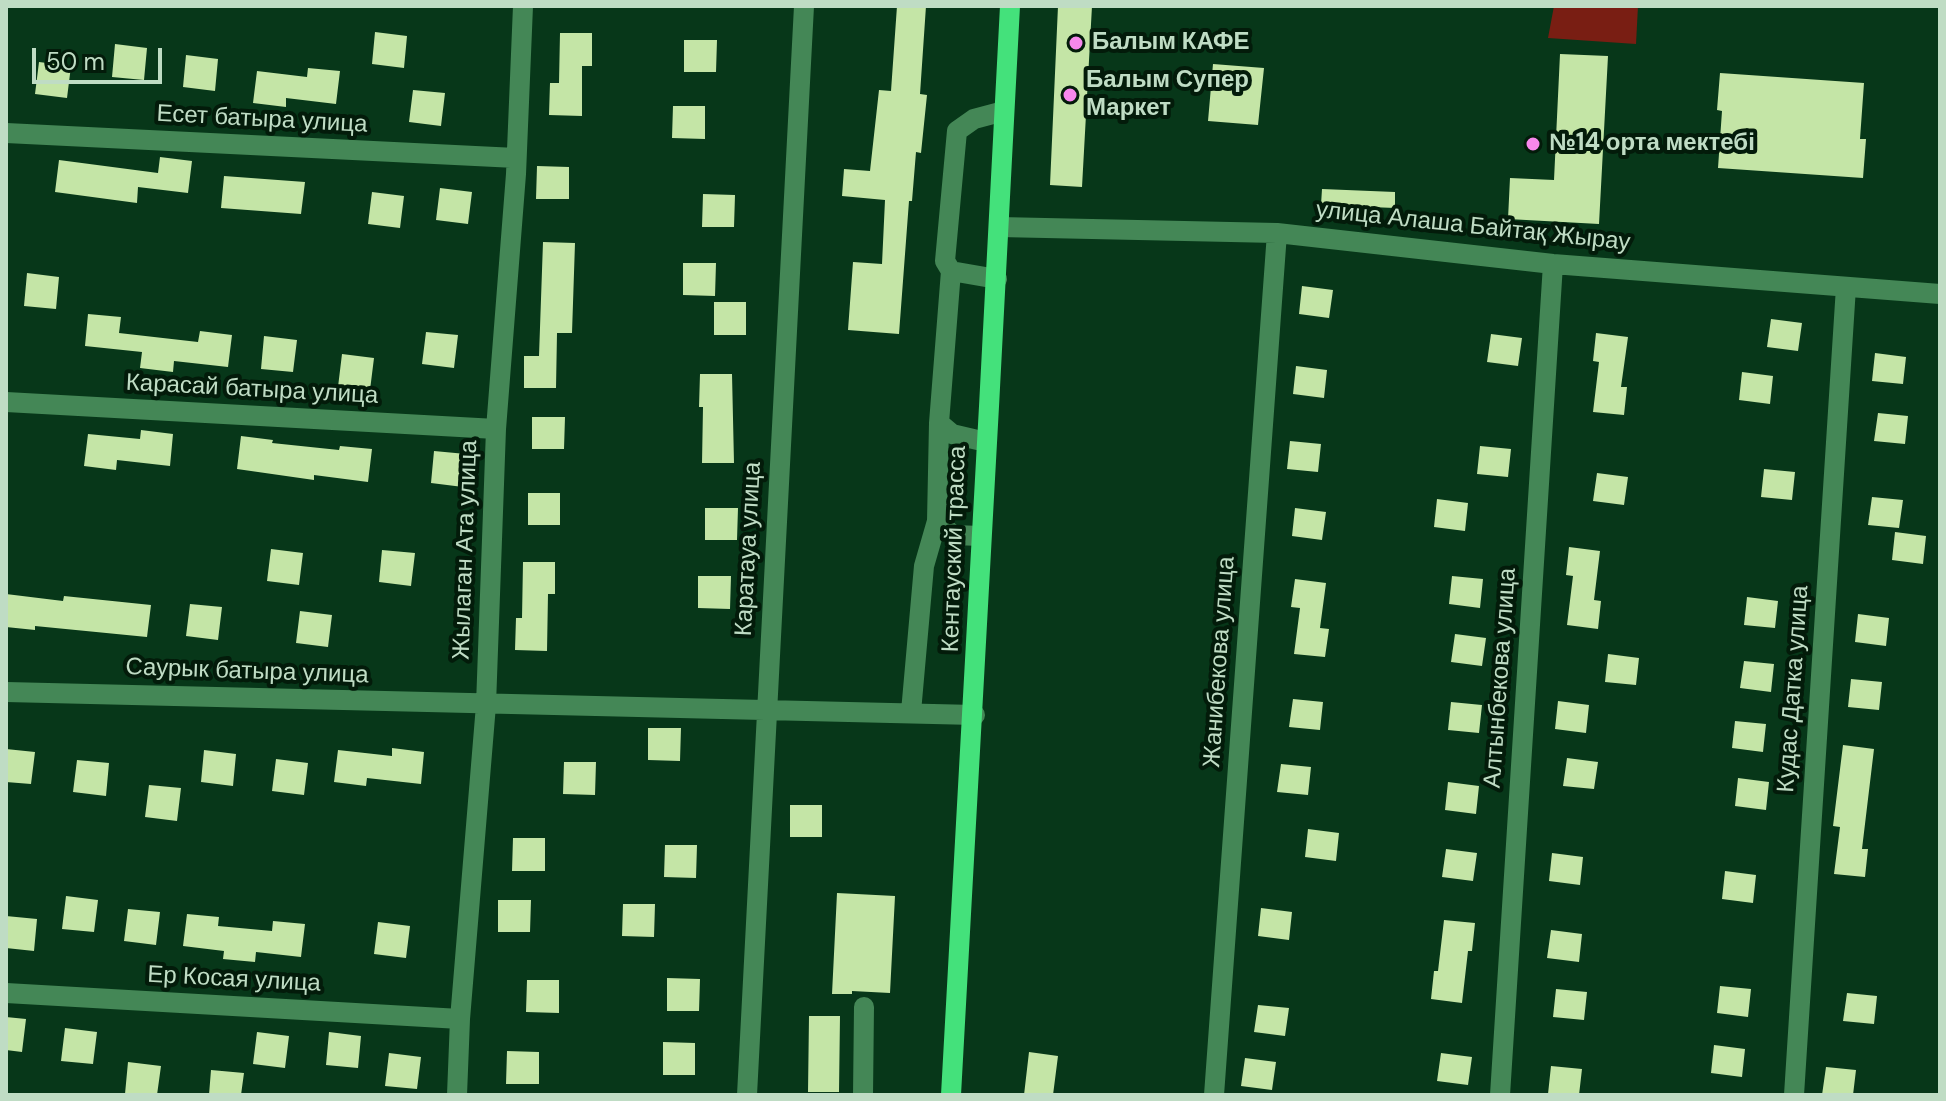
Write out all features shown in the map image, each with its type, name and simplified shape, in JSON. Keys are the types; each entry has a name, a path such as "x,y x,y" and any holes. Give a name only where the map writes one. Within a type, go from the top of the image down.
{"main road":[{"name":"Кентауский трасса","path":"951,1095 975,715 981,536 1010,6"}],"street":[{"name":"Жылаган Ата улица","path":"457,1095 460,1019 486,705 496,429 516,158 523,6"},
{"name":"Каратауа улица","path":"747,1095 804,6"},
{"path":"911,712 924,566 937,521 939,423 951,271 945,261 957,131 974,119 1004,111"},
{"name":"Есет батыра улица","path":"6,133 516,158"},
{"name":"улица Алаша Байтақ Жырау","path":"999,227 1277,233 1553,264 1940,294"},
{"name":"Жанибекова улица","path":"1214,1095 1277,233"},
{"name":"Алтынбекова улица","path":"1500,1095 1553,264"},
{"path":"951,271 997,279"},
{"name":"Кудас Датка улица","path":"1794,1095 1846,287"},
{"name":"Карасай батыра улица","path":"6,402 496,429"},
{"path":"939,423 952,434 986,442"},
{"path":"937,521 953,535 981,536"},
{"name":"Саурык батыра улица","path":"6,692 975,715"},
{"name":"Ер Косая улица","path":"6,993 460,1019"},
{"path":"863,1095 864,1007"}],"shaded area":[{"path":"1554,6 1638,6 1636,44 1548,38"}],"building":[{"path":"897,6 926,6 920,94 927,95 921,153 916,152 912,201 909,201 899,334 848,330 853,262 882,264 885,200 842,196 844,169 870,171 879,90 891,91"},
{"name":"Балым Супер Маркет","path":"1058,6 1092,6 1082,187 1050,185"},
{"path":"375,32 407,36 404,68 372,64"},
{"path":"560,33 592,33 592,66 582,66 582,116 549,115 550,83 559,83"},
{"path":"684,40 717,40 716,72 684,72"},
{"path":"115,44 147,48 144,80 112,77"},
{"path":"1560,54 1608,56 1599,224 1508,219 1510,178 1554,180"},
{"path":"186,55 218,59 215,91 183,87"},
{"path":"39,62 71,66 67,98 35,94"},
{"path":"1213,64 1264,68 1258,125 1208,121"},
{"path":"308,68 340,71 336,104 286,98 286,107 253,103 257,71 307,77"},
{"path":"1720,73 1864,83 1860,139 1866,139 1863,178 1718,168 1722,111 1717,110"},
{"path":"413,90 445,93 441,126 409,122"},
{"path":"673,106 705,106 705,139 672,138"},
{"path":"160,157 192,161 188,193 138,187 137,203 55,192 59,160 158,173"},
{"path":"537,166 569,167 569,199 536,199"},
{"path":"224,176 305,182 301,214 221,208"},
{"path":"440,188 472,192 468,224 436,220"},
{"path":"1322,189 1395,192 1395,208 1321,205"},
{"path":"372,192 404,196 400,228 368,224"},
{"path":"703,194 735,195 734,227 702,227"},
{"path":"543,242 575,243 572,333 557,333 556,388 524,388 524,356 539,356"},
{"path":"683,263 716,263 715,296 683,295"},
{"path":"27,273 59,277 56,309 24,306"},
{"path":"1302,286 1333,290 1329,318 1299,314"},
{"path":"714,302 746,302 746,335 714,335"},
{"path":"88,314 121,317 119,333 198,342 200,331 232,335 228,367 174,361 173,372 140,368 142,352 85,346"},
{"path":"1771,319 1802,323 1798,351 1767,347"},
{"path":"426,332 458,335 454,368 422,364"},
{"path":"1596,333 1628,337 1621,387 1627,387 1624,415 1593,412 1599,362 1593,361"},
{"path":"1491,334 1522,338 1518,366 1487,362"},
{"path":"264,336 297,340 293,372 261,369"},
{"path":"1875,353 1906,357 1903,384 1872,381"},
{"path":"342,354 374,358 370,390 338,387"},
{"path":"1296,366 1327,370 1324,398 1293,394"},
{"path":"1742,372 1773,376 1770,404 1739,400"},
{"path":"700,374 732,374 734,463 702,463"},
{"path":"1878,413 1908,416 1905,444 1874,441"},
{"path":"532,417 565,417 564,449 532,449"},
{"path":"141,430 173,434 170,466 117,460 116,470 84,466 88,434 140,439"},
{"path":"241,436 273,440 272,443 339,450 340,446 372,449 368,482 314,475 314,480 237,469"},
{"path":"1290,441 1321,444 1318,472 1287,469"},
{"path":"1480,446 1511,449 1508,477 1477,474"},
{"path":"434,451 466,454 463,487 431,483"},
{"path":"1764,469 1795,472 1792,500 1761,497"},
{"path":"1597,473 1628,477 1624,505 1593,501"},
{"path":"528,493 560,493 560,525 528,525"},
{"path":"1872,497 1903,500 1899,528 1868,525"},
{"path":"1437,499 1468,503 1465,531 1434,527"},
{"path":"705,508 738,508 737,540 705,540"},
{"path":"1295,508 1326,512 1322,540 1292,536"},
{"path":"1895,532 1926,536 1923,564 1892,560"},
{"path":"1569,547 1600,551 1594,600 1601,601 1598,629 1567,625 1573,576 1566,575"},
{"path":"271,549 303,553 299,585 267,581"},
{"path":"382,550 415,553 411,586 379,582"},
{"path":"523,562 555,562 555,594 548,594 547,651 515,650 516,618 522,618"},
{"path":"698,576 731,576 730,609 698,608"},
{"path":"1452,576 1483,579 1480,608 1449,604"},
{"path":"1295,579 1326,583 1320,628 1329,629 1325,657 1294,654 1300,608 1291,607"},
{"path":"6,594 63,601 64,596 151,605 147,637 35,626 35,630 6,627"},
{"path":"1747,597 1778,601 1775,628 1744,625"},
{"path":"190,604 222,607 218,640 186,636"},
{"path":"300,611 332,615 328,647 296,643"},
{"path":"1858,614 1889,618 1886,646 1855,642"},
{"path":"1455,634 1486,638 1482,666 1451,662"},
{"path":"1608,654 1639,658 1636,685 1605,682"},
{"path":"1744,661 1774,664 1771,692 1740,688"},
{"path":"1851,679 1882,682 1879,710 1848,707"},
{"path":"1293,699 1323,702 1320,730 1289,727"},
{"path":"1558,701 1589,705 1586,733 1555,729"},
{"path":"1451,702 1482,705 1479,733 1448,730"},
{"path":"1735,721 1766,724 1763,752 1732,748"},
{"path":"648,728 681,728 680,761 648,760"},
{"path":"1843,745 1874,749 1862,849 1868,849 1865,877 1834,874 1840,827 1833,826"},
{"path":"392,748 424,752 421,784 367,778 366,786 334,782 338,750 392,756"},
{"path":"6,749 35,752 31,784 6,782"},
{"path":"204,750 236,754 233,786 201,782"},
{"path":"1567,758 1598,762 1594,789 1563,786"},
{"path":"276,759 308,763 304,795 272,791"},
{"path":"77,760 109,763 106,796 73,792"},
{"path":"564,762 596,762 595,795 563,794"},
{"path":"1281,764 1311,767 1308,795 1277,792"},
{"path":"1738,778 1769,782 1766,810 1735,806"},
{"path":"1448,782 1479,786 1476,814 1445,810"},
{"path":"149,785 181,788 177,821 145,817"},
{"path":"790,805 822,805 822,837 790,837"},
{"path":"1308,829 1339,833 1336,861 1305,857"},
{"path":"513,838 545,838 545,871 512,871"},
{"path":"665,845 697,845 696,878 664,877"},
{"path":"1446,849 1477,853 1473,881 1442,877"},
{"path":"1552,853 1583,857 1580,885 1549,881"},
{"path":"1725,871 1756,875 1753,903 1722,899"},
{"path":"837,893 895,896 890,993 852,991 852,994 832,994"},
{"path":"66,896 98,900 94,932 62,929"},
{"path":"498,900 531,900 530,932 498,932"},
{"path":"623,904 655,904 654,937 622,936"},
{"path":"1261,908 1292,912 1289,940 1258,936"},
{"path":"128,909 160,912 156,945 124,941"},
{"path":"187,914 219,917 218,926 272,931 273,921 305,924 301,957 256,952 255,962 223,959 224,951 183,946"},
{"path":"6,916 37,919 34,951 6,948"},
{"path":"1444,920 1475,923 1472,951 1468,951 1462,1003 1431,999"},
{"path":"378,922 410,926 406,958 374,954"},
{"path":"1551,930 1582,934 1579,962 1547,958"},
{"path":"667,978 700,979 699,1011 667,1011"},
{"path":"527,980 559,980 559,1013 526,1012"},
{"path":"1720,986 1751,989 1748,1017 1717,1013"},
{"path":"1556,989 1587,992 1584,1020 1553,1017"},
{"path":"1847,993 1877,996 1874,1024 1843,1021"},
{"path":"1258,1005 1289,1008 1285,1036 1254,1032"},
{"path":"809,1016 840,1016 839,1092 808,1092"},
{"path":"6,1017 26,1019 22,1052 6,1050"},
{"path":"65,1028 97,1032 93,1064 61,1061"},
{"path":"257,1032 289,1036 285,1068 253,1064"},
{"path":"329,1032 361,1036 358,1068 326,1065"},
{"path":"663,1042 695,1043 695,1075 663,1075"},
{"path":"1714,1045 1745,1049 1742,1077 1711,1073"},
{"path":"507,1051 539,1052 539,1084 506,1084"},
{"path":"1029,1052 1058,1056 1053,1095 1024,1095"},
{"path":"389,1053 421,1057 417,1089 385,1086"},
{"path":"1441,1053 1472,1057 1468,1085 1437,1081"},
{"path":"1245,1058 1276,1062 1272,1090 1241,1086"},
{"path":"128,1062 161,1066 157,1095 125,1094"},
{"path":"1551,1066 1582,1069 1579,1095 1548,1094"},
{"path":"1826,1067 1856,1070 1853,1095 1822,1095"},
{"path":"211,1070 244,1073 241,1095 209,1095"}],"place":[{"name":"Балым КАФЕ","path":"1076,43"},
{"name":"Балым Супер Маркет","path":"1070,95"},
{"name":"№14 орта мектебі","path":"1533,144"}]}
